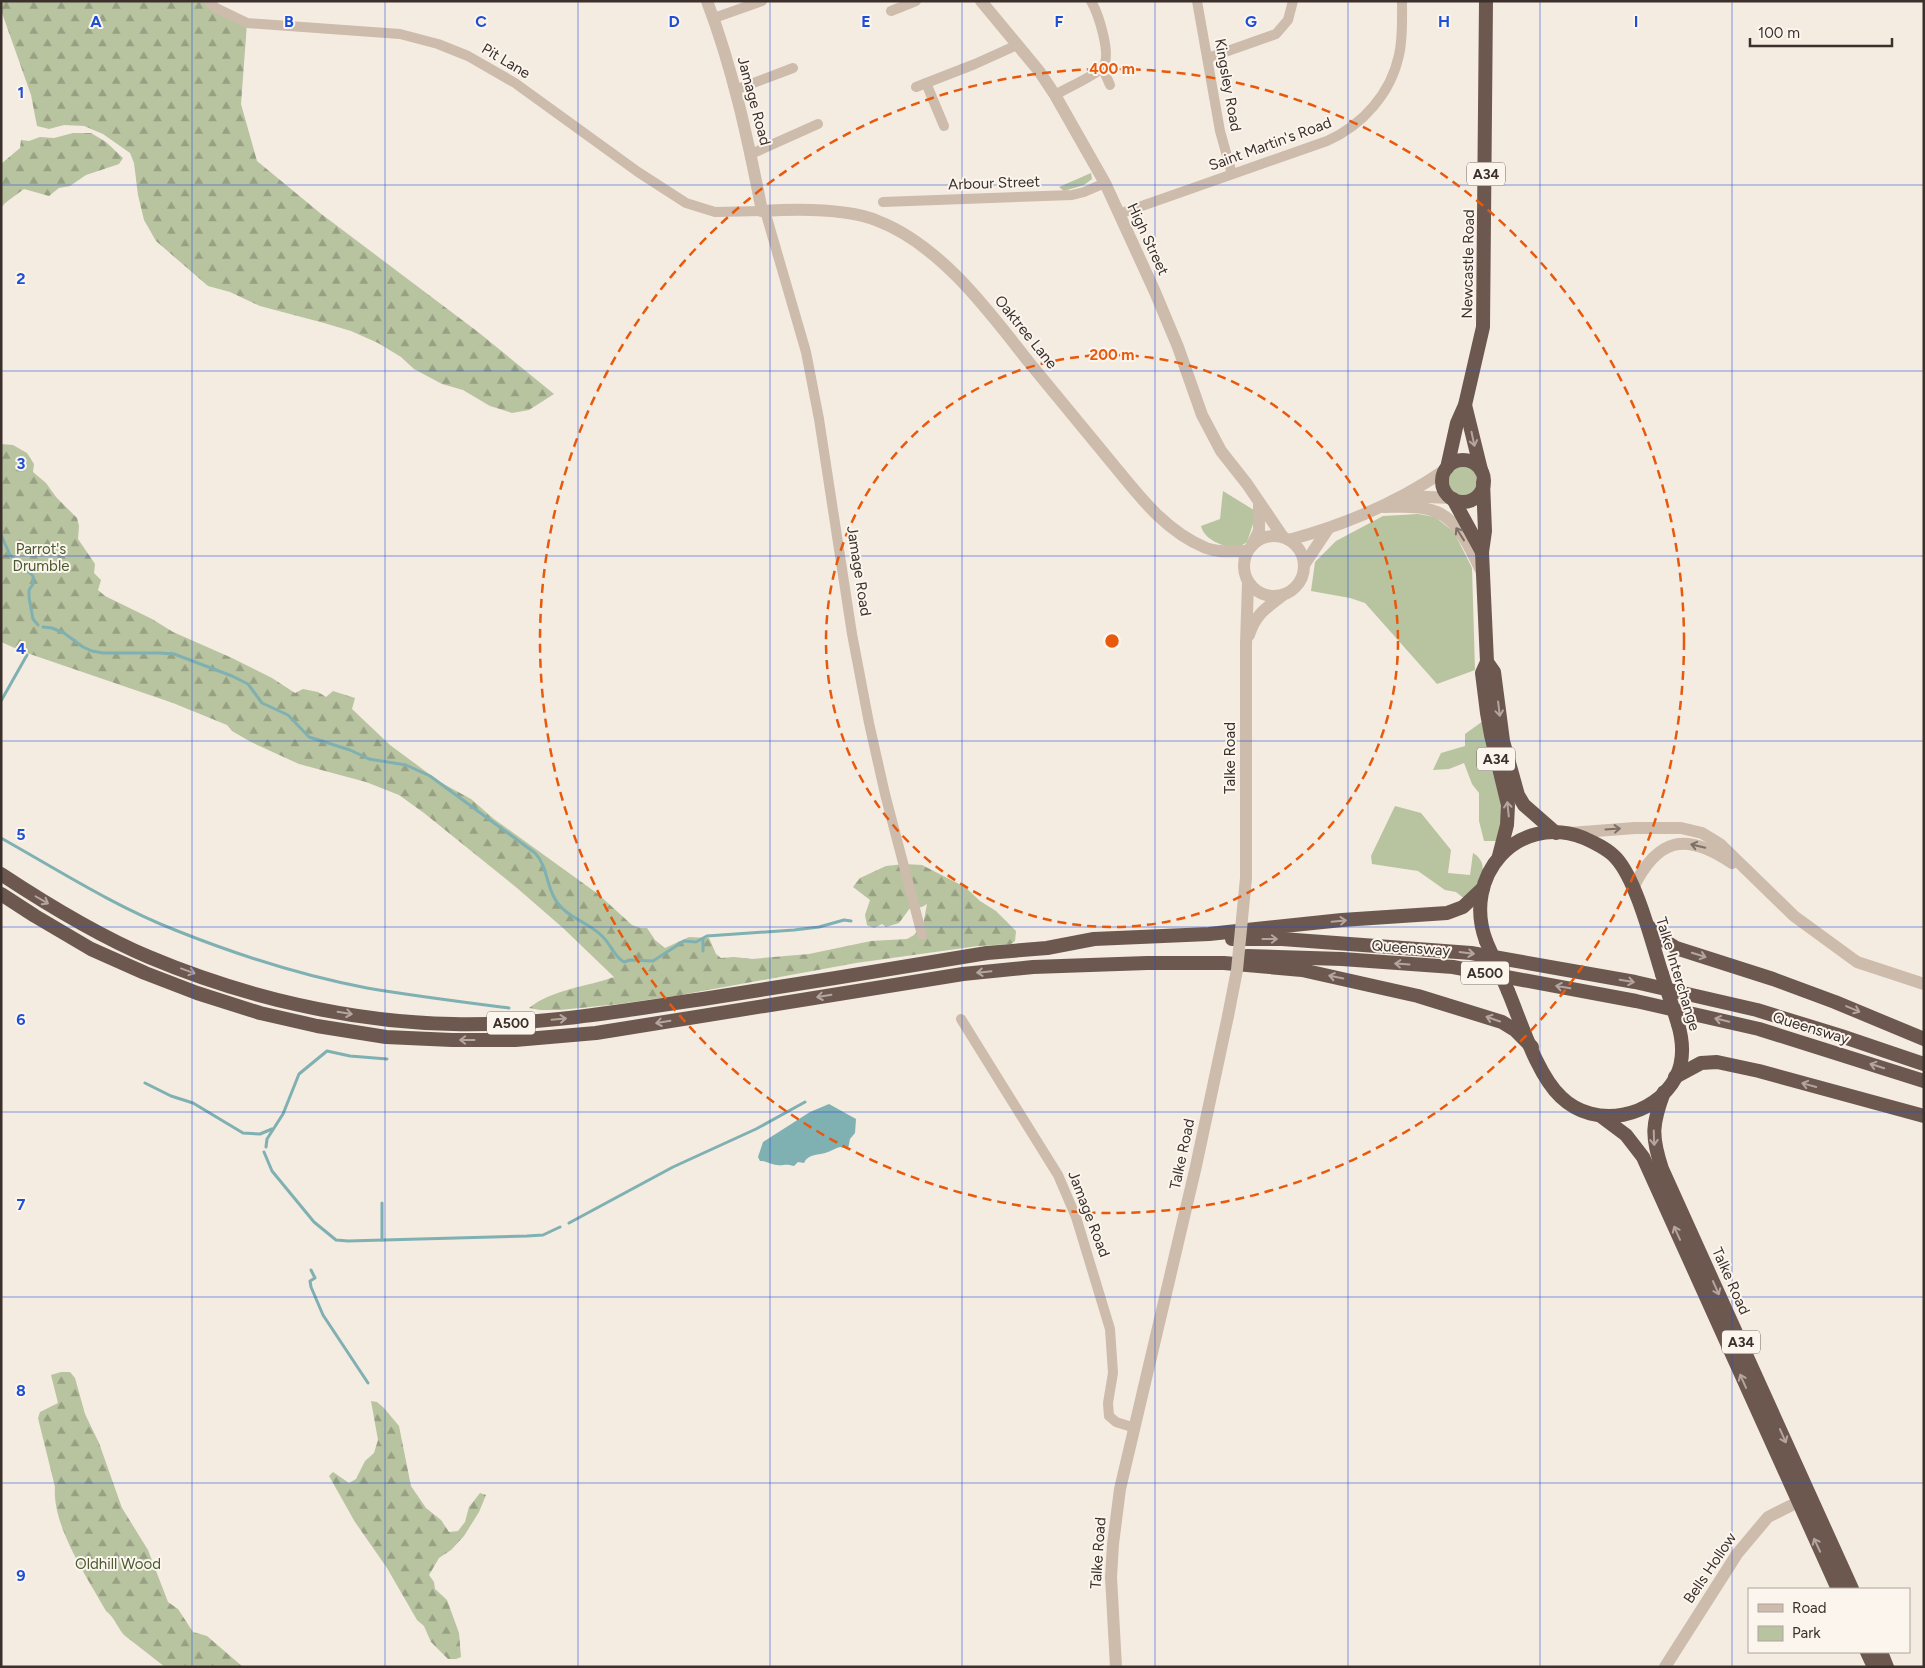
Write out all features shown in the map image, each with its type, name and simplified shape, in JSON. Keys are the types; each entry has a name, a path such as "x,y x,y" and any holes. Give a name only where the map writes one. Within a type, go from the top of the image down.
{"highway":[{"name":"Newcastle Road","path":"1446,469 1457,423 1465,405 1483,327 1486,1"},
{"name":"Newcastle Road","path":"1465,405 1482,477 1485,531 1482,552 1487,662 1482,673 1487,713 1509,815 1499,856"},
{"path":"1465,460 1473,463 1482,477 1482,490 1474,498 1464,501 1452,498 1445,491 1442,482 1446,469 1457,461 1465,460"},
{"name":"Newcastle Road","path":"1452,498 1482,552"},
{"name":"Newcastle Road","path":"1487,662 1494,672 1503,741 1518,795 1524,805 1561,833"},
{"name":"Talke Interchange","path":"1542,833 1561,833 1591,841 1615,857 1627,874 1662,974 1681,1038 1681,1056 1676,1077 1664,1092 1643,1108 1626,1114 1602,1117 1573,1106 1561,1097 1548,1082 1486,941 1479,914 1483,888 1499,856 1518,842 1531,836 1542,833"},
{"name":"A500","path":"1,874 92,929 149,957 221,983 282,1001 325,1010 387,1019 451,1024 508,1024 586,1017 987,953 1047,948"},
{"path":"1047,948 1094,939 1209,934 1342,920 1447,914 1463,908 1483,888"},
{"name":"A500","path":"1,894 91,949 162,980 260,1013 317,1026 386,1037 515,1040 596,1033 963,974 1033,967"},
{"path":"1644,921 1660,938 1676,948 1800,989 1924,1039"},
{"name":"Queensway","path":"1047,948 1166,940 1282,939 1471,953 1635,982 1757,1010 1924,1064"},
{"name":"Queensway","path":"1033,967 1090,960 1196,956 1332,959 1453,967 1636,1001 1758,1029 1924,1082"},
{"path":"1033,967 1147,963 1224,963 1302,970 1418,996 1502,1022 1515,1030 1532,1047"},
{"path":"1676,1077 1701,1063 1717,1062 1759,1071 1924,1116"},
{"name":"Talke Road","path":"1664,1092 1654,1122 1655,1147 1662,1169 1852,1588"},
{"name":"Talke Road","path":"1602,1117 1626,1135 1643,1157 1838,1588"},
{"path":"1867,1653 1874,1667"},
{"path":"1881,1653 1888,1667"}],"street":[{"name":"Pit Lane","path":"208,1 216,8 247,23 400,34 438,44 468,56 515,83 638,172 686,203 714,212 764,211"},
{"name":"Jamage Road","path":"707,1 714,18 735,90 764,211 806,352 819,419 852,634 869,724 922,936"},
{"path":"714,18 762,1"},
{"path":"892,10 916,1"},
{"name":"High Street","path":"981,1 1056,95 1105,183 1178,347 1202,415 1221,451 1286,538"},
{"path":"1091,1 1100,21 1106,54 1102,68 1110,85"},
{"name":"Kingsley Road","path":"1197,1 1220,131 1232,174"},
{"path":"1208,58 1276,34 1288,20 1293,1"},
{"name":"Saint Martin's Road","path":"1119,214 1328,141 1344,133 1366,115 1383,93 1397,62 1401,44 1402,1"},
{"path":"944,126 921,85 1017,46"},
{"path":"735,90 793,68"},
{"path":"1056,95 1102,68"},
{"path":"751,154 818,124"},
{"name":"Arbour Street","path":"883,202 1072,195 1105,183"},
{"name":"Oaktree Lane","path":"764,211 831,211 854,214 879,221 921,244 975,294 1146,505 1181,535 1206,548 1222,552 1249,548"},
{"path":"1249,548 1260,539 1269,536 1286,538 1328,529 1404,496 1446,469"},
{"path":"1404,496 1452,498"},
{"path":"1259,504 1259,531 1244,560 1246,577 1257,592 1266,596 1282,596 1292,591 1299,584 1303,575 1304,565 1301,553 1286,538"},
{"path":"1378,507 1417,508 1437,512 1458,529 1484,576"},
{"path":"1304,565 1328,529"},
{"name":"Oaktree Lane","path":"1222,552 1246,577"},
{"name":"Talke Road","path":"1116,1667 1112,1603 1113,1544 1120,1490 1196,1166 1237,970 1246,878 1246,577"},
{"name":"Talke Road","path":"1246,644 1253,622 1263,610 1282,596"},
{"path":"1561,833 1635,828 1681,828 1702,833 1720,844 1794,916 1857,962 1924,984"},
{"path":"1633,888 1642,870 1656,854 1668,846 1683,844 1701,846 1710,850 1755,878"},
{"name":"Jamage Road","path":"961,1019 1058,1175 1076,1217 1110,1329 1113,1373 1108,1403 1109,1416 1116,1422 1135,1428"},
{"name":"Bells Hollow","path":"1665,1667 1737,1554 1768,1517 1798,1502"}],"green space":[{"path":"1,1 208,1 247,23 241,104 257,161 320,213 478,332 554,394 529,410 512,413 490,406 463,390 442,384 414,369 401,357 378,343 351,331 260,306 230,292 208,286 156,241 144,220 138,195 134,163 130,153 103,134 84,126 64,125 49,129 37,126 31,95 1,10"},
{"path":"73,133 91,133 106,142 123,158 119,164 86,175 70,186 59,188 49,196 24,189 1,208 1,164 20,148 21,140 29,141 40,137 54,138"},
{"path":"1091,173 1092,179 1084,185 1064,191 1059,187"},
{"name":"Parrot's Drumble","path":"1,444 13,445 27,453 34,464 33,472 46,483 56,497 77,518 79,526 78,539 95,564 94,573 101,580 98,590 105,596 152,619 173,632 272,678 295,693 303,689 318,692 326,697 333,691 355,698 352,709 390,745 440,782 471,799 494,819 598,894 632,925 647,928 655,940 665,948 689,937 709,938 716,954 721,958 752,959 809,954 871,941 907,939 914,935 923,925 927,904 922,907 910,908 899,923 886,927 882,924 874,928 867,925 865,915 870,900 853,887 860,878 886,866 904,864 922,865 965,887 980,901 996,911 1016,931 1015,941 1011,944 978,946 856,963 675,996 619,1004 560,1010 529,1008 559,992 614,977 563,928 517,888 399,795 366,782 299,764 251,742 232,731 227,725 173,703 24,652 1,642"},
{"path":"1463,467 1473,471 1477,481 1473,491 1463,495 1453,491 1449,481 1453,471"},
{"path":"1223,491 1257,512 1247,542 1236,549 1210,539 1201,526 1220,519"},
{"path":"1418,514 1435,517 1454,532 1472,568 1475,670 1437,684 1365,603 1350,598 1311,591 1315,562 1336,541 1383,516"},
{"path":"1483,721 1501,798 1502,821 1496,841 1484,841 1479,821 1479,793 1472,784 1464,763 1449,769 1433,770 1441,753 1465,746 1465,734"},
{"path":"1395,806 1421,813 1451,850 1448,873 1470,875 1473,853 1479,858 1483,870 1482,876 1466,900 1456,892 1445,890 1418,871 1372,864 1371,856"},
{"name":"Oldhill Wood","path":"70,1372 75,1378 85,1414 99,1443 122,1508 148,1550 168,1602 178,1609 193,1632 207,1636 243,1667 165,1667 124,1635 106,1611 72,1551 59,1518 55,1487 38,1418 40,1412 58,1403 51,1375"},
{"path":"371,1401 377,1402 384,1408 399,1426 411,1486 426,1508 441,1520 449,1532 458,1531 465,1522 469,1507 480,1493 486,1495 479,1512 464,1536 451,1550 439,1558 429,1575 434,1582 435,1589 447,1600 459,1633 461,1657 456,1659 448,1659 431,1642 424,1626 417,1620 387,1568 355,1522 329,1476 333,1472 349,1483 356,1479 365,1461 374,1453 378,1440"}],"water":[{"path":"829,1104 856,1119 855,1133 850,1139 848,1149 840,1147 813,1155 804,1163 798,1162 794,1166 775,1165 760,1161 758,1157 763,1142 810,1112"}],"waterway":[{"path":"1,535 10,555 33,576 29,597 33,619 38,625"},
{"path":"43,627 52,628 64,633 83,647 92,651 103,653 174,654 232,676 248,684 262,703 288,715 309,737 350,750 369,759 406,765 430,776 535,853 542,863 555,899 565,911 602,936 624,962 630,960 653,961 684,941 696,942 707,936 794,930 819,927 844,920 851,921"},
{"path":"1,701 27,655"},
{"path":"1,838 130,910 221,948 294,971 343,983 509,1008"},
{"path":"703,939 703,951"},
{"path":"266,1147 267,1139 283,1114 299,1074 327,1051 350,1056 387,1059"},
{"path":"145,1083 171,1096 193,1103 243,1133 260,1134 272,1129"},
{"path":"569,1223 673,1167 756,1129 805,1102"},
{"path":"264,1152 272,1171 314,1222 336,1240 527,1236 543,1235 560,1227"},
{"path":"382,1203 382,1240"},
{"path":"311,1270 315,1278 310,1281 311,1287 323,1315 368,1383"}]}
